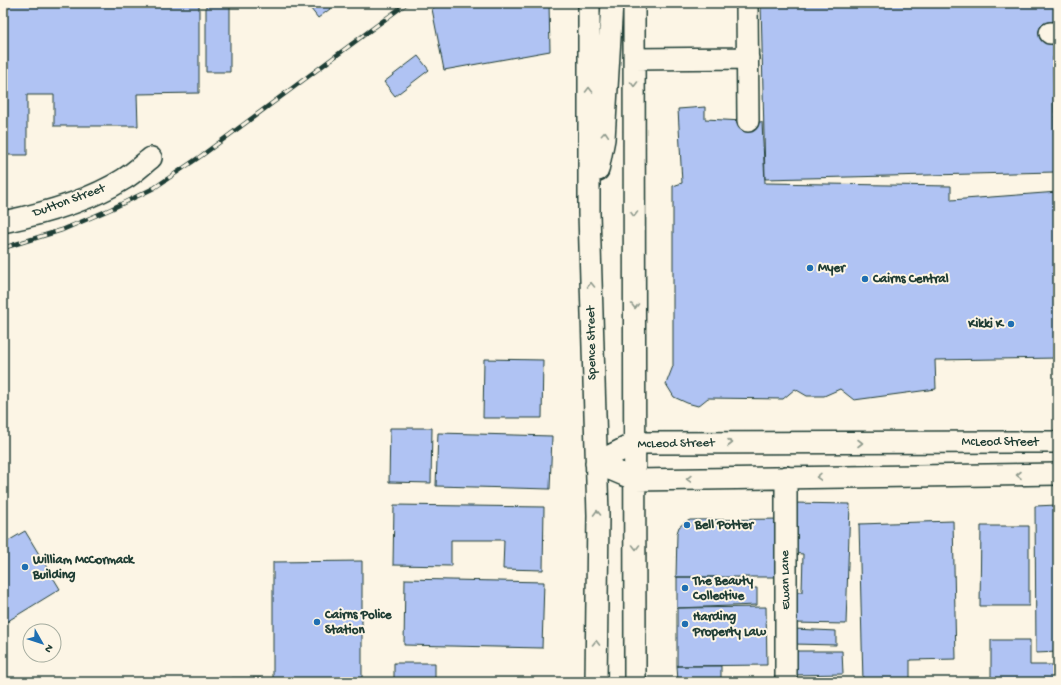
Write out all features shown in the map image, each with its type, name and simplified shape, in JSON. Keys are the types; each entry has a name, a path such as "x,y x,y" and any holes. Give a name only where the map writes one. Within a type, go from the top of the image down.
{"street":[{"name":"Spence Street","path":"589,3 589,213 598,527 596,682"},
{"path":"589,213 604,139 612,3"},
{"path":"634,3 636,480 635,682"},
{"path":"747,3 748,121"},
{"path":"634,59 748,58"},
{"name":"Dutton Street","path":"3,222 39,213 92,195 124,179 151,158"},
{"name":"McLeod Street","path":"596,463 635,443 1058,442"},
{"path":"596,463 636,480 1058,474"},
{"name":"Ewan Lane","path":"786,477 786,682"}],"building":[{"path":"3,3 199,3 199,93 137,94 138,126 54,126 54,95 27,95 27,155 3,155"},
{"path":"206,3 230,3 230,72 206,72"},
{"path":"332,3 334,6 318,18 307,4"},
{"path":"440,3 549,3 550,51 444,70 432,9"},
{"path":"761,3 1058,3 1058,57 1053,57 1055,172 765,179"},
{"path":"418,56 429,70 395,96 384,82"},
{"name":"Cairns Central","path":"705,107 705,119 762,122 765,183 951,186 951,200 1058,192 1058,358 935,360 936,389 854,400 840,389 824,396 807,396 795,389 783,399 708,398 698,406 674,397 666,384 673,366 673,186 682,183 678,109"},
{"path":"484,359 543,360 542,418 483,418"},
{"path":"390,428 432,428 431,483 389,482"},
{"path":"438,433 552,436 550,489 436,486"},
{"path":"793,503 850,504 846,624 793,623 794,592 802,592 803,554 791,553"},
{"path":"394,505 544,507 543,570 503,569 504,540 451,540 451,566 393,565"},
{"path":"1057,505 1058,652 1036,653 1035,506"},
{"path":"783,519 783,577 676,577 677,533 679,527 684,523 690,520"},
{"path":"953,521 956,659 910,660 910,682 863,682 859,524"},
{"path":"981,526 1029,526 1029,606 980,606"},
{"name":"William McCormack Building","path":"25,531 60,589 3,624 3,544"},
{"name":"Cairns Police Station","path":"362,561 362,682 273,682 273,562"},
{"path":"677,577 749,579 749,588 757,588 757,605 677,608"},
{"path":"405,579 544,582 542,648 404,645"},
{"path":"766,607 767,665 677,666 677,608"},
{"path":"794,629 836,631 836,645 793,644"},
{"path":"991,640 1030,640 1030,665 1058,665 1058,682 991,682"},
{"path":"792,651 842,651 843,674 792,675"},
{"path":"394,663 435,663 435,682 394,682"},
{"path":"677,666 721,666 721,682 678,682"},
{"path":"232,678 261,678 261,682 232,682"},
{"path":"449,679 535,679 535,682 449,682"}],"railway":[{"path":"3,248 62,230 111,209 154,188 201,156 407,3"}],"place":[{"name":"Myer","path":"810,268"},
{"name":"Cairns Central","path":"865,279"},
{"name":"Kikki K","path":"1011,324"},
{"name":"Bell Potter","path":"687,525"},
{"name":"William McCormack Building","path":"25,567"},
{"name":"The Beauty Collective","path":"685,588"},
{"name":"Cairns Police Station","path":"317,622"},
{"name":"Harding Property Law","path":"685,624"}]}
